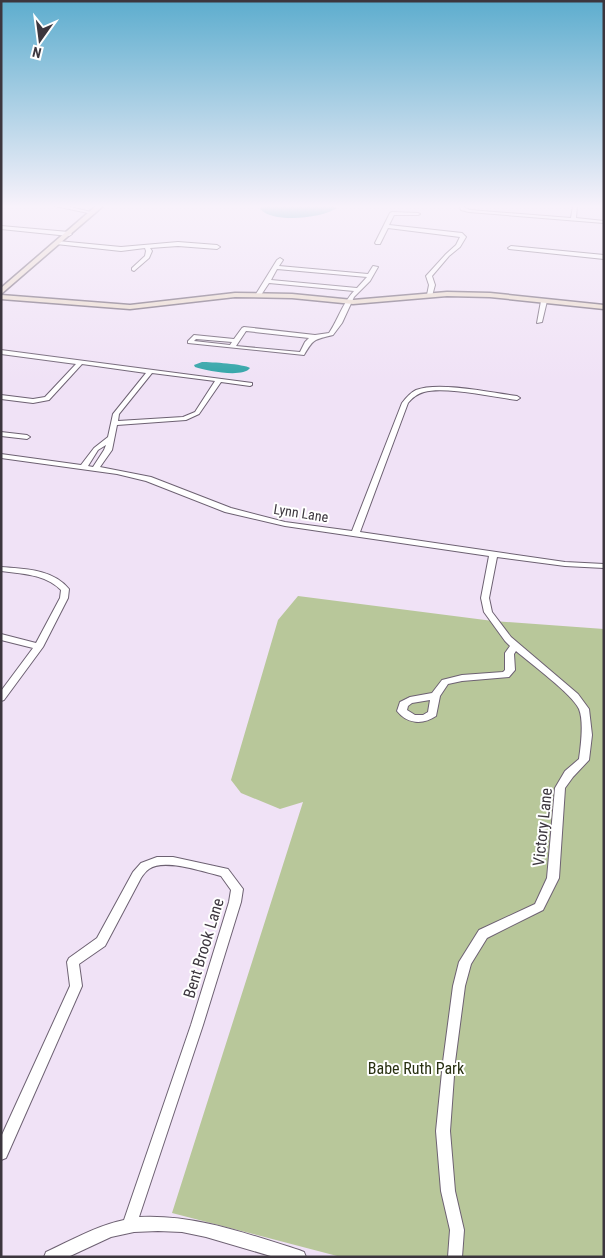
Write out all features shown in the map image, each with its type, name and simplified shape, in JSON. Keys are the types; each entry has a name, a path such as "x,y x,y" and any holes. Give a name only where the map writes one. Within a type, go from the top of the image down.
{"street":[{"path":"1,292 33,265"},
{"path":"134,270 139,265"},
{"path":"430,295 432,285 429,276 440,265"},
{"path":"259,294 277,267 370,276"},
{"path":"234,344 244,329 315,337 326,336 335,331 349,302 357,290 365,284 375,267"},
{"path":"268,281 357,290"},
{"path":"1,297 130,307 220,296 259,294 349,302 374,302 430,295 490,295 604,307"},
{"path":"539,322 544,301"},
{"path":"234,344 190,342 194,337 302,354 308,342 315,337"},
{"path":"1,352 250,384"},
{"path":"1,397 33,401 47,399 81,362"},
{"path":"95,469 108,450 116,414 149,372"},
{"path":"114,423 184,419 192,416 197,413 220,381"},
{"path":"355,534 405,403 412,394 427,388 440,388 517,398"},
{"path":"1,434 27,437"},
{"path":"83,467 96,450 110,438"},
{"name":"Lynn Lane","path":"1,456 83,467 148,479 228,510 285,524 565,564 604,566"},
{"name":"Victory Lane","path":"455,1257 457,1230 448,1192 443,1131 449,1062 465,962 483,934 539,907 553,878 560,788 569,774 584,760 587,735 584,708 575,696 516,646 498,627 488,612 486,598 493,554"},
{"path":"1,570 47,576 60,583 65,589 64,598 39,647 1,698"},
{"path":"1,637 39,647"},
{"path":"435,696 446,682 462,678 506,675 510,670 509,653 516,646"},
{"name":"Bent Brook Lane","path":"1,1153 76,986 73,962 100,942 137,875 145,866 158,861 173,861 224,872 237,888 235,902 197,1026 129,1227"},
{"path":"51,1257 112,1230 156,1223 184,1224 299,1257"}],"green space":[{"name":"Babe Ruth Park","path":"298,596 493,621 604,629 604,1257 341,1257 172,1213 303,802 280,809 241,793 231,780 278,620"}],"shaded area":[{"path":"202,362 235,364 250,368 240,373 233,373 216,372 195,367 194,365"}]}
